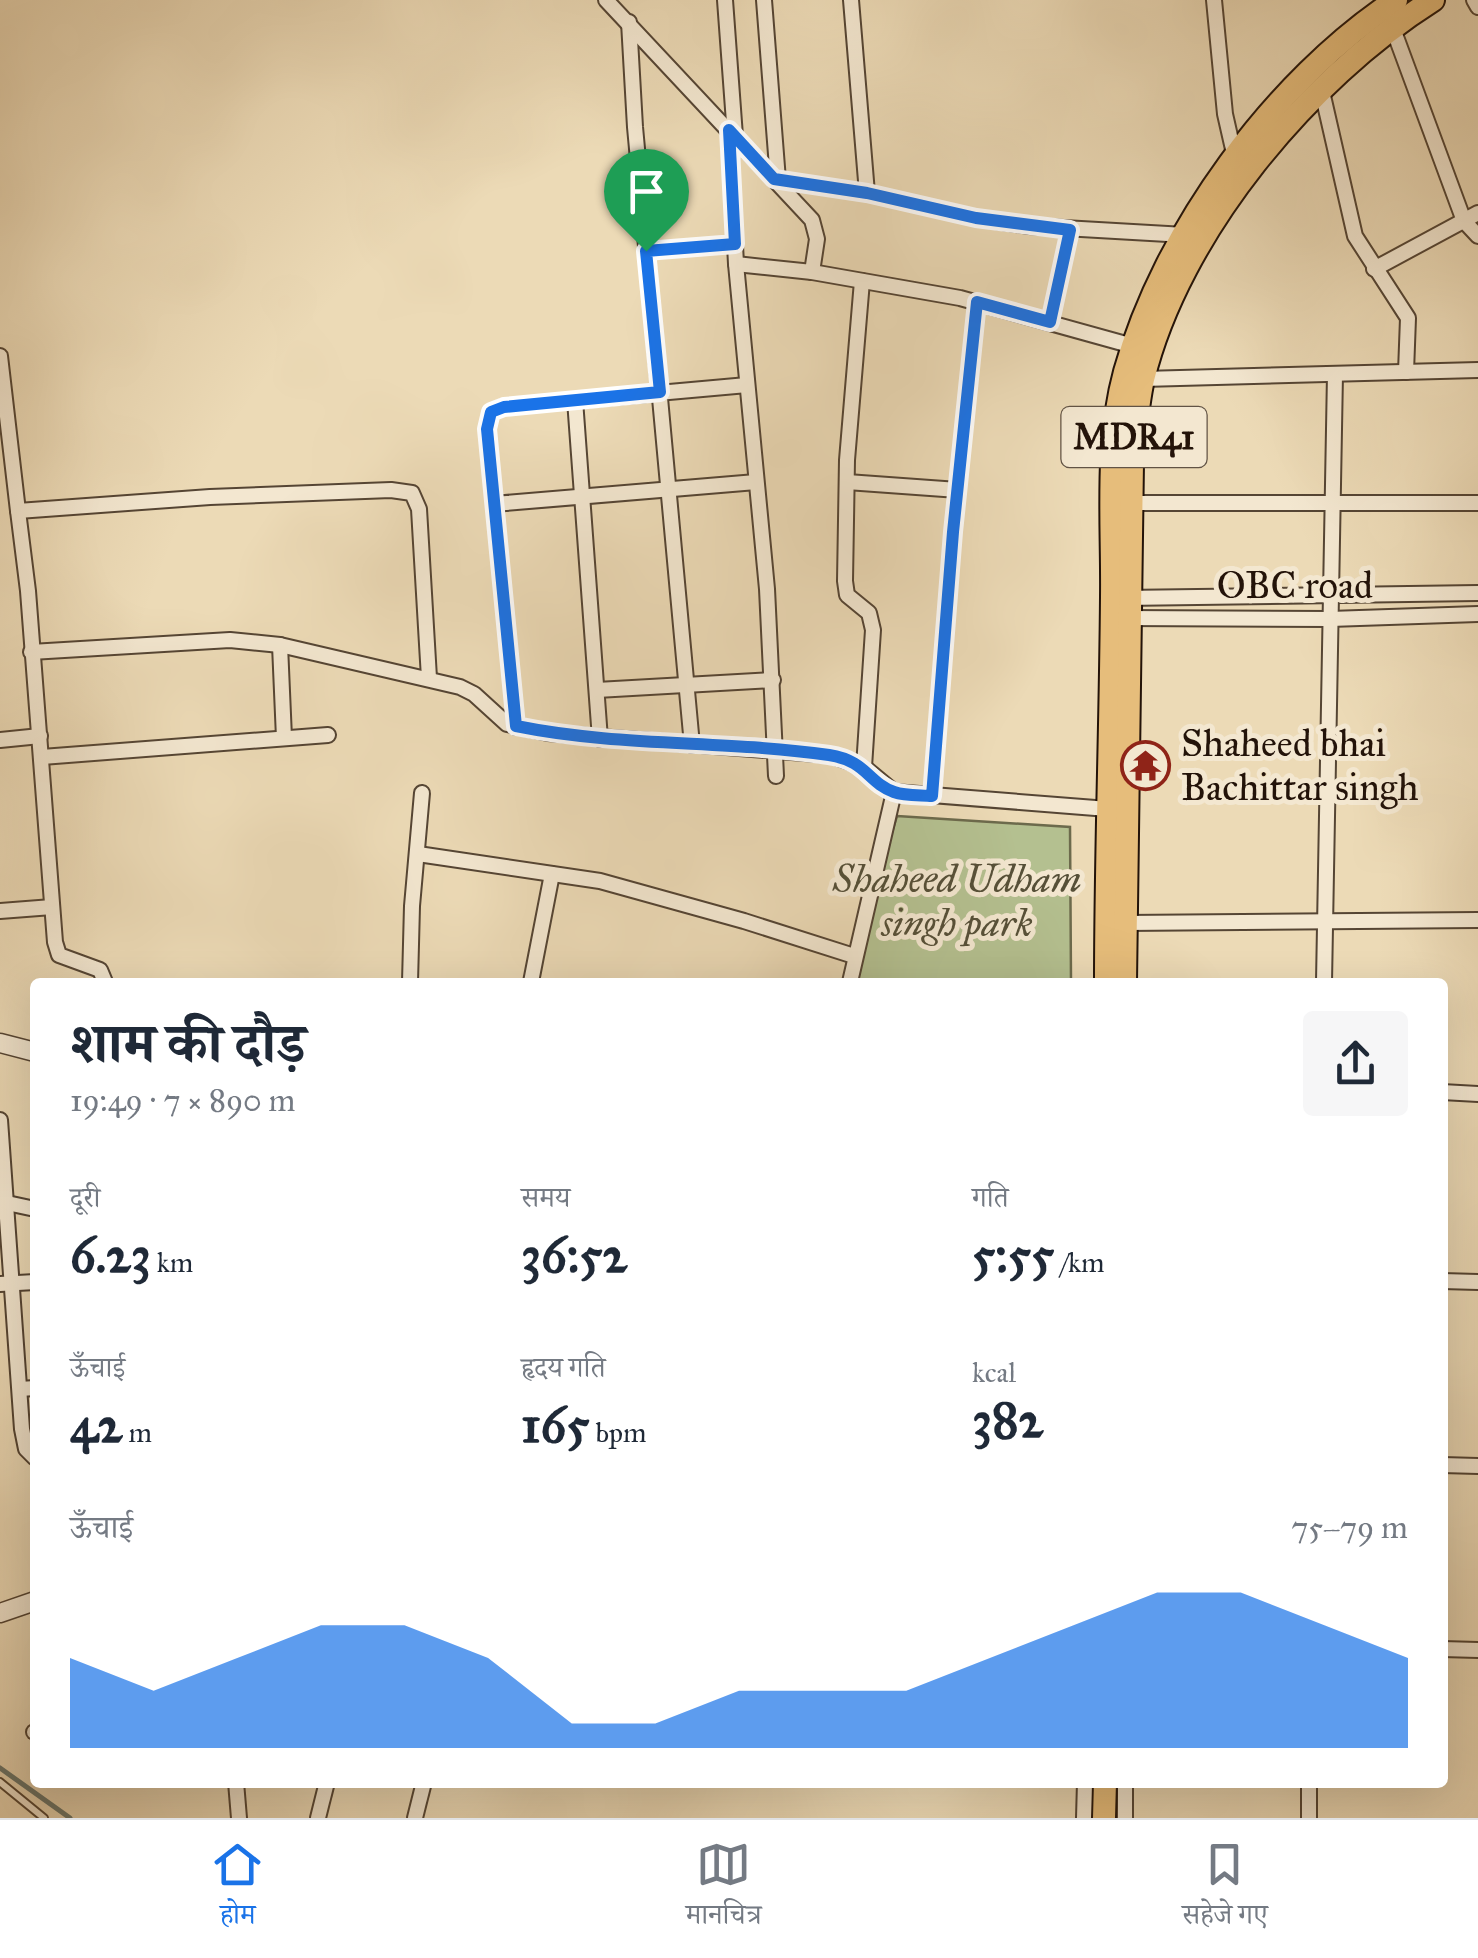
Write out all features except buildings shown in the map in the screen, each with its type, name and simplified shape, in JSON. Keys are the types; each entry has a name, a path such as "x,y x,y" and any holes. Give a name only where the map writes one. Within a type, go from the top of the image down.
{"highway":[{"name":"MDR41","path":"1106,978 1108,808 1132,462 1143,380 1178,289 1256,130 1323,58 1367,19 1396,0"},
{"name":"MDR41","path":"1125,978 1121,608 1112,461 1124,375 1153,295 1185,235 1242,165 1321,86 1392,26 1434,0"},
{"path":"1104,1818 1106,1788"}],"street":[{"path":"606,0 624,12 816,225 818,239 812,272"},
{"path":"724,0 736,264 773,680 776,776"},
{"path":"764,0 776,179"},
{"path":"851,0 867,193"},
{"path":"1214,0 1225,114 1242,165"},
{"path":"1474,0 1478,7"},
{"path":"624,12 692,746"},
{"path":"1392,26 1478,236"},
{"path":"1321,86 1355,236 1408,318 1406,372"},
{"path":"776,179 867,193 976,218 1070,230 1185,235"},
{"path":"1374,269 1471,217"},
{"path":"1050,322 1070,230"},
{"path":"646,251 735,244"},
{"path":"736,264 812,272 977,302 1134,346"},
{"path":"862,281 847,482 845,589 869,613 872,630 864,767"},
{"path":"932,796 977,302"},
{"path":"0,356 28,591 59,955 94,966 104,978"},
{"path":"1143,380 1478,370"},
{"path":"1324,978 1335,374"},
{"path":"516,726 487,429 491,412 504,407 746,386"},
{"path":"575,400 600,739"},
{"path":"494,504 756,482"},
{"path":"847,482 958,490"},
{"path":"18,511 210,497 391,490 412,494 419,510 429,678"},
{"path":"1131,503 1478,503"},
{"name":"OBC road","path":"1121,608 1331,595 1478,593"},
{"name":"OBC road","path":"1121,608 1330,619 1478,614"},
{"path":"31,652 183,641 280,645 429,678 474,694 501,720 516,726 600,739 778,749 845,758 864,767 894,792 1108,808"},
{"path":"280,645 284,738"},
{"path":"596,690 773,680"},
{"path":"42,757 328,735"},
{"path":"0,740 40,736"},
{"path":"851,978 894,792"},
{"path":"410,978 422,793"},
{"path":"418,854 600,881 744,920 854,956"},
{"path":"532,978 552,874"},
{"path":"0,911 52,907"},
{"path":"1125,923 1478,920"},
{"path":"0,1043 30,1051"},
{"path":"1448,1092 1478,1094"},
{"path":"0,1120 7,1202 7,1283 28,1389 24,1442 30,1455"},
{"path":"7,1202 30,1207"},
{"path":"1448,1281 1478,1282"},
{"path":"1448,1465 1478,1466"},
{"path":"0,1613 30,1603"},
{"path":"1448,1649 1478,1650"},
{"path":"236,1788 239,1818"},
{"path":"318,1818 326,1788"},
{"path":"415,1818 422,1788"},
{"path":"1084,1818 1085,1788"},
{"path":"1125,1818 1126,1788"},
{"path":"1309,1788 1309,1818"}],"lane":[{"path":"0,1782 44,1818"}],"green space":[{"name":"Shaheed Udham singh park","path":"897,816 1070,827 1071,978 848,978"}],"waterway":[{"path":"0,1768 70,1818"}],"place":[{"name":"Shaheed bhai Bachittar singh","path":"1146,765"}],"route":[{"path":"729,130 774,179 867,193 976,218 1070,230 1050,322 977,302 953,532 932,796 894,792 864,767 830,755 600,739 516,726 487,429 489,416 504,407 660,392 646,251 735,244 729,130"}]}
